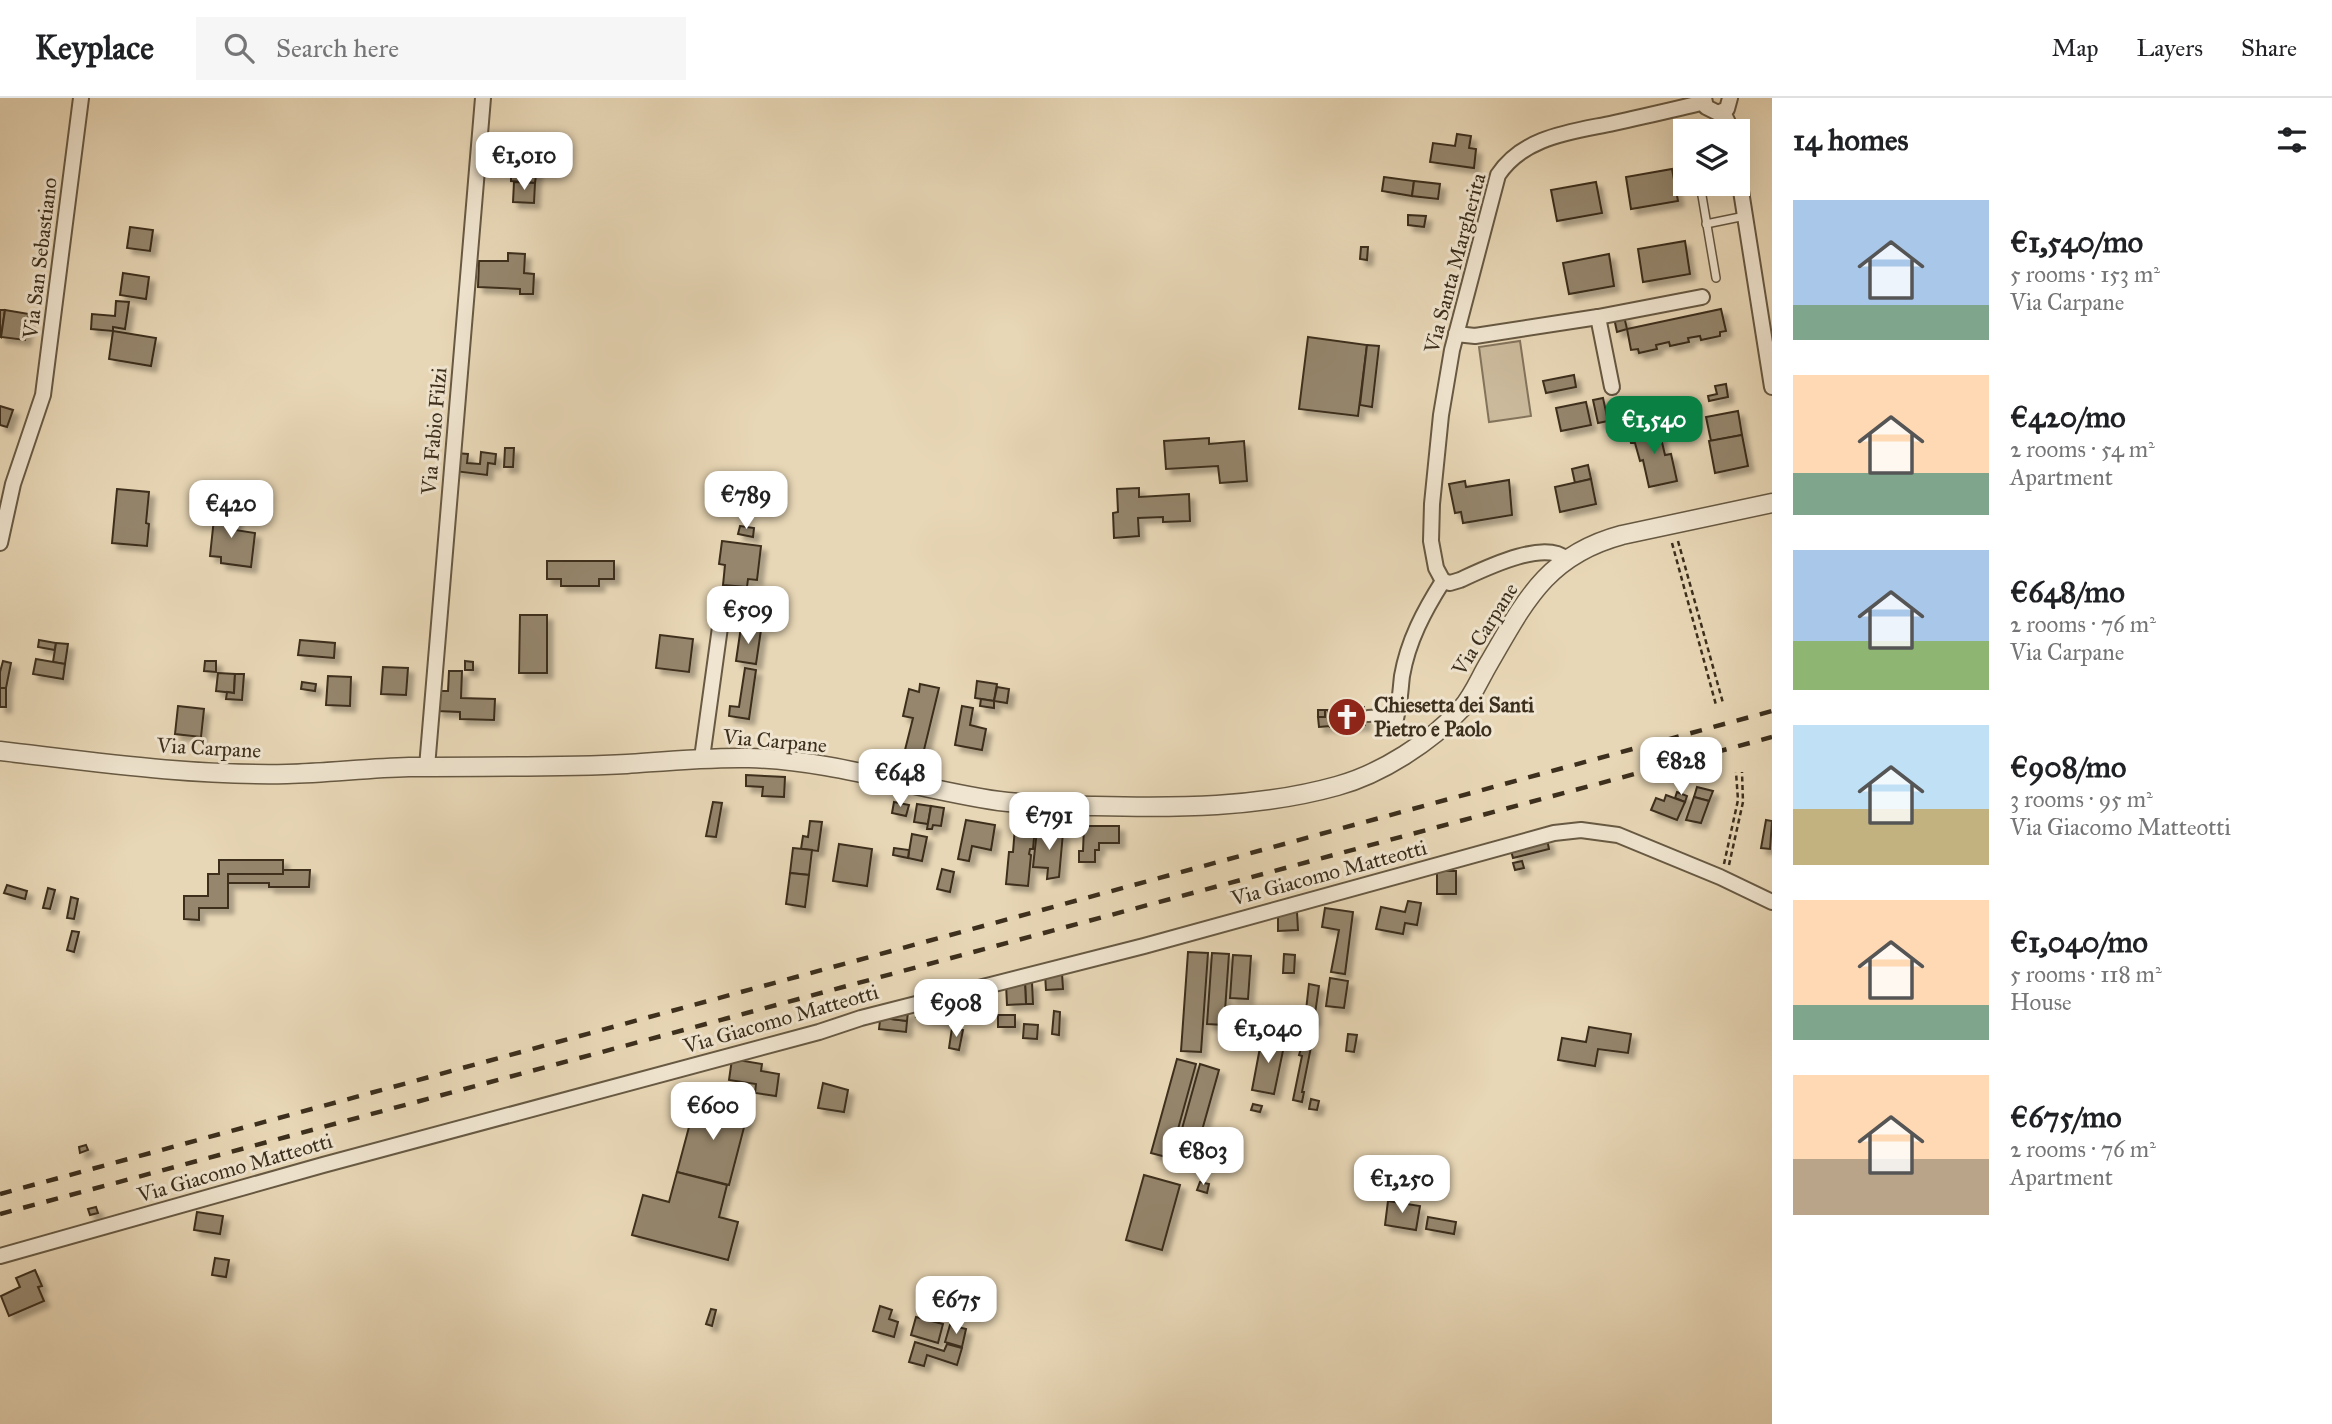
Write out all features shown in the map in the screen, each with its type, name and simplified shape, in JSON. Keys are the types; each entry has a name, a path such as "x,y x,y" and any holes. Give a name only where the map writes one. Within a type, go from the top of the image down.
{"street":[{"name":"Via San Sebastiano","path":"0,543 13,484 43,395 81,98"},
{"name":"Via Fabio Filzi","path":"427,767 483,98"},
{"path":"1726,119 1723,112 1730,105 1730,98"},
{"name":"Via Santa Margherita","path":"1443,581 1436,568 1430,541 1441,415 1456,334 1498,174 1506,163 1531,145 1556,135 1704,100 1706,107 1714,113 1723,112"},
{"path":"1742,196 1772,382"},
{"path":"1456,334 1475,335 1598,317 1702,297"},
{"path":"1598,317 1612,387"},
{"name":"Via Carpane","path":"0,751 228,774 627,764 702,758 750,758 806,763 951,792 1023,803 1212,806 1270,801 1338,786 1364,777 1392,763 1421,743 1464,706 1522,605 1566,559 1605,539 1772,503"},
{"name":"Via Carpane","path":"1443,581 1450,583 1460,580 1529,554 1555,552 1566,559"},
{"path":"1368,716 1396,719 1413,635 1443,581"},
{"path":"702,758 721,620"},
{"name":"Via Giacomo Matteotti","path":"0,1256 861,1018 1144,946 1554,833 1581,830 1618,835 1720,877 1772,902"}],"lane":[{"path":"1702,196 1716,278"},
{"path":"1706,224 1745,216"}],"path":[{"path":"1676,535 1723,703"},
{"path":"1671,536 1716,705"},
{"path":"1723,869 1738,800 1736,772"},
{"path":"1731,859 1743,802 1742,772"}],"shaded area":[{"path":"1520,341 1531,416 1489,422 1479,347"}],"building":[{"path":"1457,134 1471,136 1469,148 1476,149 1474,168 1430,162 1433,143 1455,146"},
{"path":"526,145 540,147 535,183 511,181 511,169 525,170"},
{"path":"506,148 526,149 525,170 504,169"},
{"path":"1672,169 1673,196 1677,196 1678,201 1631,209 1626,177"},
{"path":"1384,177 1414,181 1412,196 1382,191"},
{"path":"1414,181 1440,184 1438,199 1412,196"},
{"path":"514,182 535,183 534,203 513,202"},
{"path":"1596,182 1602,213 1557,221 1551,190"},
{"path":"1408,215 1426,216 1424,227 1408,225"},
{"path":"130,227 153,230 150,251 127,248"},
{"path":"1685,241 1690,274 1643,282 1638,249"},
{"path":"1361,247 1368,247 1367,260 1360,259"},
{"path":"508,253 525,254 524,273 534,274 533,294 520,294 520,289 478,287 479,261 508,261"},
{"path":"1609,254 1614,286 1569,294 1563,263"},
{"path":"123,273 149,277 146,299 120,295"},
{"path":"116,301 129,302 125,329 91,329 92,314 115,316"},
{"path":"1721,309 1726,331 1720,332 1720,336 1701,340 1700,336 1688,338 1689,342 1670,346 1669,342 1656,345 1657,349 1639,353 1638,349 1631,350 1627,329"},
{"path":"0,310 5,310 1,337 0,336"},
{"path":"5,310 29,314 25,340 1,337"},
{"path":"1624,316 1627,329 1617,332 1614,318"},
{"path":"113,331 156,338 151,366 109,359"},
{"path":"1308,337 1367,345 1358,416 1299,409"},
{"path":"1367,345 1379,346 1372,407 1360,405"},
{"path":"1574,375 1576,387 1546,393 1543,381"},
{"path":"1726,384 1728,397 1709,401 1708,396 1717,394 1715,386"},
{"path":"1603,398 1608,421 1598,423 1593,400"},
{"path":"1586,402 1591,425 1561,431 1556,408"},
{"path":"0,406 13,410 7,427 0,425"},
{"path":"1738,411 1742,435 1711,441 1706,417"},
{"path":"1658,425 1665,455 1671,454 1677,481 1649,487 1643,460 1640,461 1635,443 1631,443 1628,432"},
{"path":"1742,435 1748,466 1715,473 1709,441"},
{"path":"1209,438 1209,444 1244,441 1247,481 1220,483 1218,466 1166,469 1164,441"},
{"path":"505,448 514,448 513,467 504,467"},
{"path":"481,452 496,454 495,464 488,463 487,475 454,471 456,453 468,454 467,463 480,464"},
{"path":"1588,465 1591,479 1575,483 1572,469"},
{"path":"1591,479 1596,504 1560,512 1555,487"},
{"path":"1509,480 1512,515 1463,523 1461,512 1455,513 1449,484 1465,481 1466,487"},
{"path":"1139,488 1139,497 1189,494 1190,521 1163,522 1163,517 1138,518 1139,536 1114,538 1113,513 1118,512 1117,489"},
{"path":"117,489 149,492 147,546 112,543"},
{"path":"215,509 237,511 235,530 255,533 251,567 221,563 221,557 210,556"},
{"path":"740,526 754,528 753,537 738,534"},
{"path":"722,541 761,546 757,580 748,579 747,587 723,585 725,565 719,564"},
{"path":"547,561 614,561 614,579 599,579 599,586 561,586 561,579 547,579"},
{"path":"520,615 547,615 547,673 519,673"},
{"path":"741,627 761,630 756,664 736,661"},
{"path":"660,635 693,639 689,672 656,668"},
{"path":"39,640 56,643 55,650 38,647"},
{"path":"300,640 335,643 334,658 298,655"},
{"path":"56,643 68,644 65,664 53,662"},
{"path":"36,659 65,664 63,679 33,674"},
{"path":"3,661 11,663 6,688 0,688 0,672"},
{"path":"205,661 216,661 216,672 204,671"},
{"path":"465,661 473,662 473,670 465,670"},
{"path":"383,667 408,668 406,695 381,694"},
{"path":"745,668 756,670 749,719 729,716 730,706 739,707"},
{"path":"449,671 462,671 461,698 495,699 494,720 460,719 460,712 437,711 438,691 448,691"},
{"path":"218,673 235,674 234,693 216,691"},
{"path":"235,674 244,674 242,700 226,699 227,692 234,693"},
{"path":"328,676 351,677 350,706 326,705"},
{"path":"977,681 997,684 994,701 975,698"},
{"path":"302,682 316,684 315,691 301,689"},
{"path":"920,684 939,688 923,754 905,750 913,718 903,716 909,689 919,692"},
{"path":"997,687 1009,689 1007,703 994,701"},
{"path":"0,688 6,688 6,707 0,707"},
{"path":"981,699 994,701 994,708 980,706"},
{"name":"Chiesetta dei Santi Pietro e Paolo","path":"1353,704 1353,707 1364,707 1365,725 1330,727 1328,710"},
{"path":"178,706 204,709 201,737 175,734"},
{"path":"962,706 973,708 970,725 986,729 982,750 955,745"},
{"path":"1318,710 1325,710 1325,717 1318,717"},
{"path":"1325,710 1328,710 1330,726 1319,727 1318,717 1325,717"},
{"path":"746,775 785,777 784,797 762,796 763,787 746,786"},
{"path":"1697,787 1713,791 1709,801 1694,797"},
{"path":"1677,792 1687,796 1685,802 1675,798"},
{"path":"1666,795 1685,802 1677,820 1651,810 1656,798 1664,801"},
{"path":"1694,797 1709,801 1701,823 1686,820"},
{"path":"713,802 722,803 716,837 706,836"},
{"path":"894,802 909,805 906,816 892,813"},
{"path":"917,804 931,806 928,824 914,822"},
{"path":"931,806 944,808 941,826 933,825 932,829 927,829"},
{"path":"966,820 995,825 991,850 972,846 969,861 958,859"},
{"path":"1766,820 1772,821 1770,849 1761,848"},
{"path":"810,821 822,822 818,851 801,849 803,836 808,837"},
{"path":"1084,826 1119,826 1119,843 1099,843 1099,850 1095,850 1095,862 1079,862 1079,851 1083,851"},
{"path":"1015,827 1035,827 1033,849 1030,849 1029,854 1028,886 1006,884"},
{"path":"1037,830 1063,833 1059,877 1047,879 1048,868 1033,867"},
{"path":"912,834 927,837 922,861 908,858"},
{"path":"1547,839 1549,849 1513,858 1510,847"},
{"path":"839,844 872,849 867,886 833,881"},
{"path":"793,848 812,850 809,875 790,873"},
{"path":"894,848 909,850 908,858 893,855"},
{"path":"219,860 283,860 283,874 228,874 228,908 199,908 199,920 184,919 184,896 208,896 208,874 219,874"},
{"path":"1522,861 1524,868 1515,870 1513,863"},
{"path":"942,869 954,872 950,892 937,889"},
{"path":"283,870 310,870 309,887 228,883 228,874 283,874"},
{"path":"1437,871 1456,871 1456,894 1437,894"},
{"path":"790,873 809,875 805,907 786,904"},
{"path":"7,885 27,891 25,899 4,893"},
{"path":"48,888 55,890 50,909 43,908"},
{"path":"71,897 78,899 74,919 67,918"},
{"path":"1408,901 1421,903 1417,925 1405,923 1403,934 1376,929 1381,907 1405,912"},
{"path":"1325,908 1353,912 1345,974 1331,972 1339,930 1322,927"},
{"path":"1278,912 1297,912 1298,930 1278,931"},
{"path":"72,931 79,932 74,952 67,950"},
{"path":"1188,952 1208,953 1201,1052 1181,1051"},
{"path":"1212,953 1229,954 1224,1025 1207,1024"},
{"path":"1284,954 1295,955 1294,973 1283,973"},
{"path":"1233,955 1251,956 1248,999 1230,998"},
{"path":"1062,973 1063,989 1046,990 1045,974"},
{"path":"1330,978 1348,981 1344,1008 1326,1006"},
{"path":"1032,982 1033,1004 1026,1004 1025,983"},
{"path":"1025,983 1026,1004 1007,1005 1006,984"},
{"path":"1309,984 1319,986 1314,1021 1305,1019"},
{"path":"929,1000 951,1004 948,1022 916,1017 918,1006"},
{"path":"1054,1011 1060,1012 1059,1035 1052,1034"},
{"path":"881,1012 891,1013 890,1019 907,1021 906,1032 879,1029"},
{"path":"908,1012 907,1021 890,1019 891,1013"},
{"path":"998,1015 1015,1015 1015,1027 998,1027"},
{"path":"1024,1024 1038,1025 1037,1039 1023,1038"},
{"path":"1589,1027 1631,1034 1628,1053 1598,1049 1595,1066 1558,1060 1562,1038 1586,1042"},
{"path":"952,1028 963,1030 959,1050 949,1048"},
{"path":"1348,1034 1357,1035 1354,1052 1346,1051"},
{"path":"1262,1037 1285,1041 1274,1094 1252,1090"},
{"path":"1302,1045 1311,1047 1302,1102 1293,1100"},
{"path":"732,1059 762,1064 761,1071 779,1074 776,1096 755,1093 756,1084 729,1080"},
{"path":"1177,1059 1196,1064 1170,1158 1151,1153"},
{"path":"1200,1064 1219,1070 1192,1166 1173,1161"},
{"path":"823,1083 848,1090 844,1112 818,1108"},
{"path":"697,1097 748,1112 729,1185 677,1172"},
{"path":"1311,1099 1319,1101 1317,1110 1309,1109"},
{"path":"1253,1104 1262,1106 1260,1112 1251,1110"},
{"path":"86,1145 88,1150 80,1153 79,1147"},
{"path":"677,1172 727,1185 719,1217 738,1222 728,1260 632,1235 643,1195 669,1202"},
{"path":"1144,1175 1180,1185 1162,1250 1126,1240"},
{"path":"1200,1182 1209,1184 1207,1193 1197,1190"},
{"path":"1388,1201 1420,1206 1416,1230 1385,1225"},
{"path":"96,1207 98,1213 90,1215 88,1209"},
{"path":"197,1212 223,1216 220,1234 194,1230"},
{"path":"1428,1217 1456,1222 1454,1234 1426,1229"},
{"path":"215,1258 229,1260 226,1277 212,1275"},
{"path":"35,1270 42,1286 38,1287 44,1301 9,1316 1,1296 20,1287 16,1278"},
{"path":"880,1306 892,1310 889,1319 898,1322 894,1337 873,1331"},
{"path":"711,1309 716,1310 712,1326 706,1324"},
{"path":"916,1317 943,1324 938,1343 911,1335"},
{"path":"950,1325 966,1329 962,1347 945,1342"},
{"path":"915,1342 944,1351 947,1344 962,1348 957,1365 927,1355 924,1366 909,1362"}],"railway":[{"path":"0,1194 1772,711"},
{"path":"0,1214 1772,737"}],"place":[{"name":"Chiesetta dei Santi Pietro e Paolo","path":"1347,717"}]}
